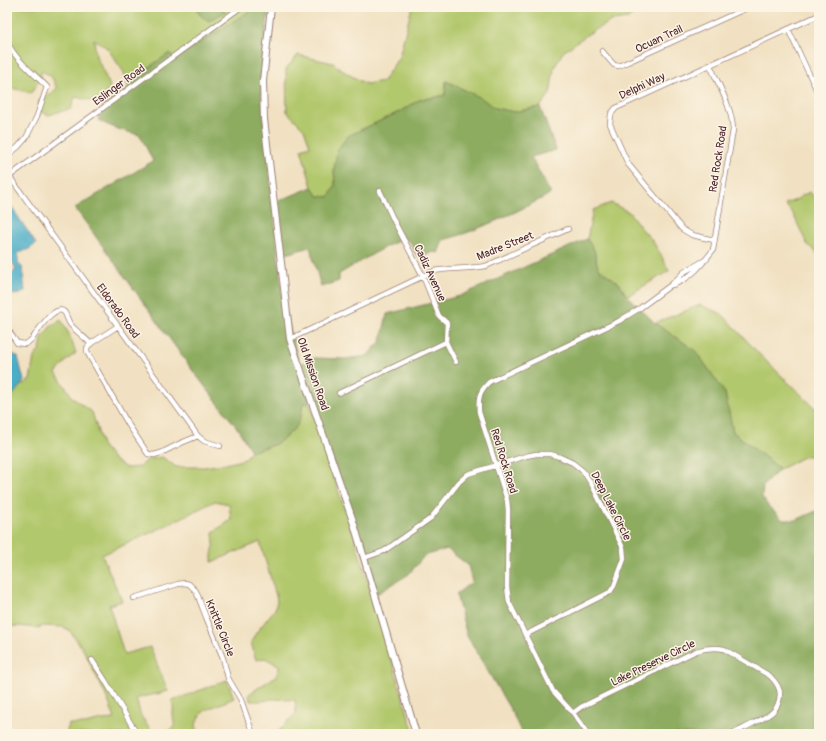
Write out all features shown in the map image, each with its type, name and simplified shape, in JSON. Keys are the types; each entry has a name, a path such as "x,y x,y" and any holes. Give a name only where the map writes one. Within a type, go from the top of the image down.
{"street":[{"name":"Eslinger Road","path":"8,177 242,7"},
{"name":"Old Mission Road","path":"271,7 262,81 264,119 290,339 354,524 416,734"},
{"name":"Ocuan Trail","path":"602,51 614,64 618,66 748,7"},
{"name":"Delphi Way","path":"714,240 692,235 682,229 628,164 610,124 611,114 616,108 819,15"},
{"path":"788,29 819,95"},
{"path":"7,41 10,48 47,87 37,116 26,138 7,156"},
{"name":"Red Rock Road","path":"671,285 690,276 705,262 713,250 733,130 733,121 731,112 710,65"},
{"name":"Eldorado Road","path":"8,177 198,436 204,442 220,446"},
{"name":"Cadiz Avenue","path":"380,191 423,276 439,316 447,323 446,342 456,362"},
{"name":"Madre Street","path":"290,339 434,271 486,266 568,229"},
{"name":"Red Rock Road","path":"588,734 573,713 553,691 509,602 507,588 507,500 479,412 478,402 481,390 489,382 619,322 671,285 684,272 707,259"},
{"path":"688,270 690,276"},
{"path":"7,328 17,343 25,344 32,338 49,317 59,311 65,313 70,324 91,344"},
{"path":"118,326 91,344 87,348 87,352 128,424 148,454 154,455 161,453 198,436"},
{"path":"339,393 446,342"},
{"name":"Deep Lake Circle","path":"364,558 384,551 431,518 459,482 468,474 536,454 550,454 573,463 583,471 592,485 623,548 624,559 614,586 610,592 525,635"},
{"name":"Knittle Circle","path":"134,598 184,583 189,584 196,590 223,658 228,678 241,700 253,734"},
{"name":"Lake Preserve Circle","path":"573,713 581,707 696,651 705,648 717,647 770,676 776,681 780,691 779,702 775,710 769,716 732,734"},
{"path":"92,660 137,734"}],"green space":[{"path":"7,7 195,7 201,16 225,12 222,7 256,7 174,59 170,53 127,82 123,71 107,48 94,39 96,56 110,86 105,95 94,101 75,97 71,109 49,115 39,111 39,100 51,94 57,88 51,76 42,71 39,81 31,93 7,88"},
{"path":"195,7 222,7 225,12 209,21 201,16"},
{"path":"256,7 269,7 260,81 283,302 310,404 303,403 301,416 297,426 286,437 276,444 250,452 251,451 238,429 193,371 75,208 153,161 140,135 118,129 98,120 104,105 129,88 127,82 170,53 175,59"},
{"path":"412,7 643,7 628,19 611,21 588,34 563,52 554,68 550,94 540,107 514,112 495,108 481,98 446,81 445,95 421,99 399,112 348,136 334,169 335,186 329,197 318,196 312,187 301,149 310,146 304,129 287,112 286,69 298,55 333,63 348,74 366,84 383,81 399,57"},
{"path":"446,81 481,98 495,108 514,112 540,107 556,150 531,157 550,194 524,208 488,224 443,240 438,253 434,252 419,257 415,253 412,244 405,238 385,247 339,274 339,281 321,287 310,247 282,255 276,202 312,187 318,196 329,197 335,186 334,169 337,150 348,136 399,112 421,99 445,95"},
{"path":"810,192 819,204 819,255 807,244 793,214 785,204"},
{"path":"611,203 629,212 652,240 669,271 627,296 619,283 598,268 594,250 587,239 593,210"},
{"path":"587,239 594,250 598,268 619,283 627,296 655,323 696,351 725,393 733,432 780,469 763,486 762,497 768,506 783,520 796,520 816,511 819,512 819,734 522,734 513,714 467,636 456,594 472,582 468,565 447,549 424,556 409,574 377,594 301,364 314,358 345,359 367,356 381,341 387,314 460,296"},
{"path":"700,305 722,314 761,356 819,412 819,449 809,456 803,457 780,469 733,432 725,393 655,323"},
{"path":"61,320 69,334 76,353 67,360 56,373 73,398 92,412 102,445 114,460 126,468 140,467 147,460 162,457 176,467 204,467 245,459 250,452 276,444 301,416 303,403 310,404 353,533 414,734 272,734 279,731 296,713 295,700 272,699 250,701 249,694 276,676 280,666 265,658 256,660 251,642 256,633 275,609 277,601 276,596 260,542 212,562 214,545 213,532 231,520 229,504 215,501 102,555 122,601 109,605 124,654 150,647 168,691 136,699 141,716 152,731 162,734 66,734 69,724 85,724 115,719 108,700 84,651 70,631 64,627 7,627 7,408 14,393 20,386 30,380 34,357 40,350 42,338 50,327"},
{"path":"227,680 234,698 204,711 197,721 196,726 199,734 162,734 174,728 172,701"}],"water":[{"path":"7,200 36,244 29,249 18,253 18,263 22,267 25,291 20,294 9,295 7,284 16,269 9,256 7,256"},
{"path":"7,350 18,357 24,381 12,396 7,408"}]}
